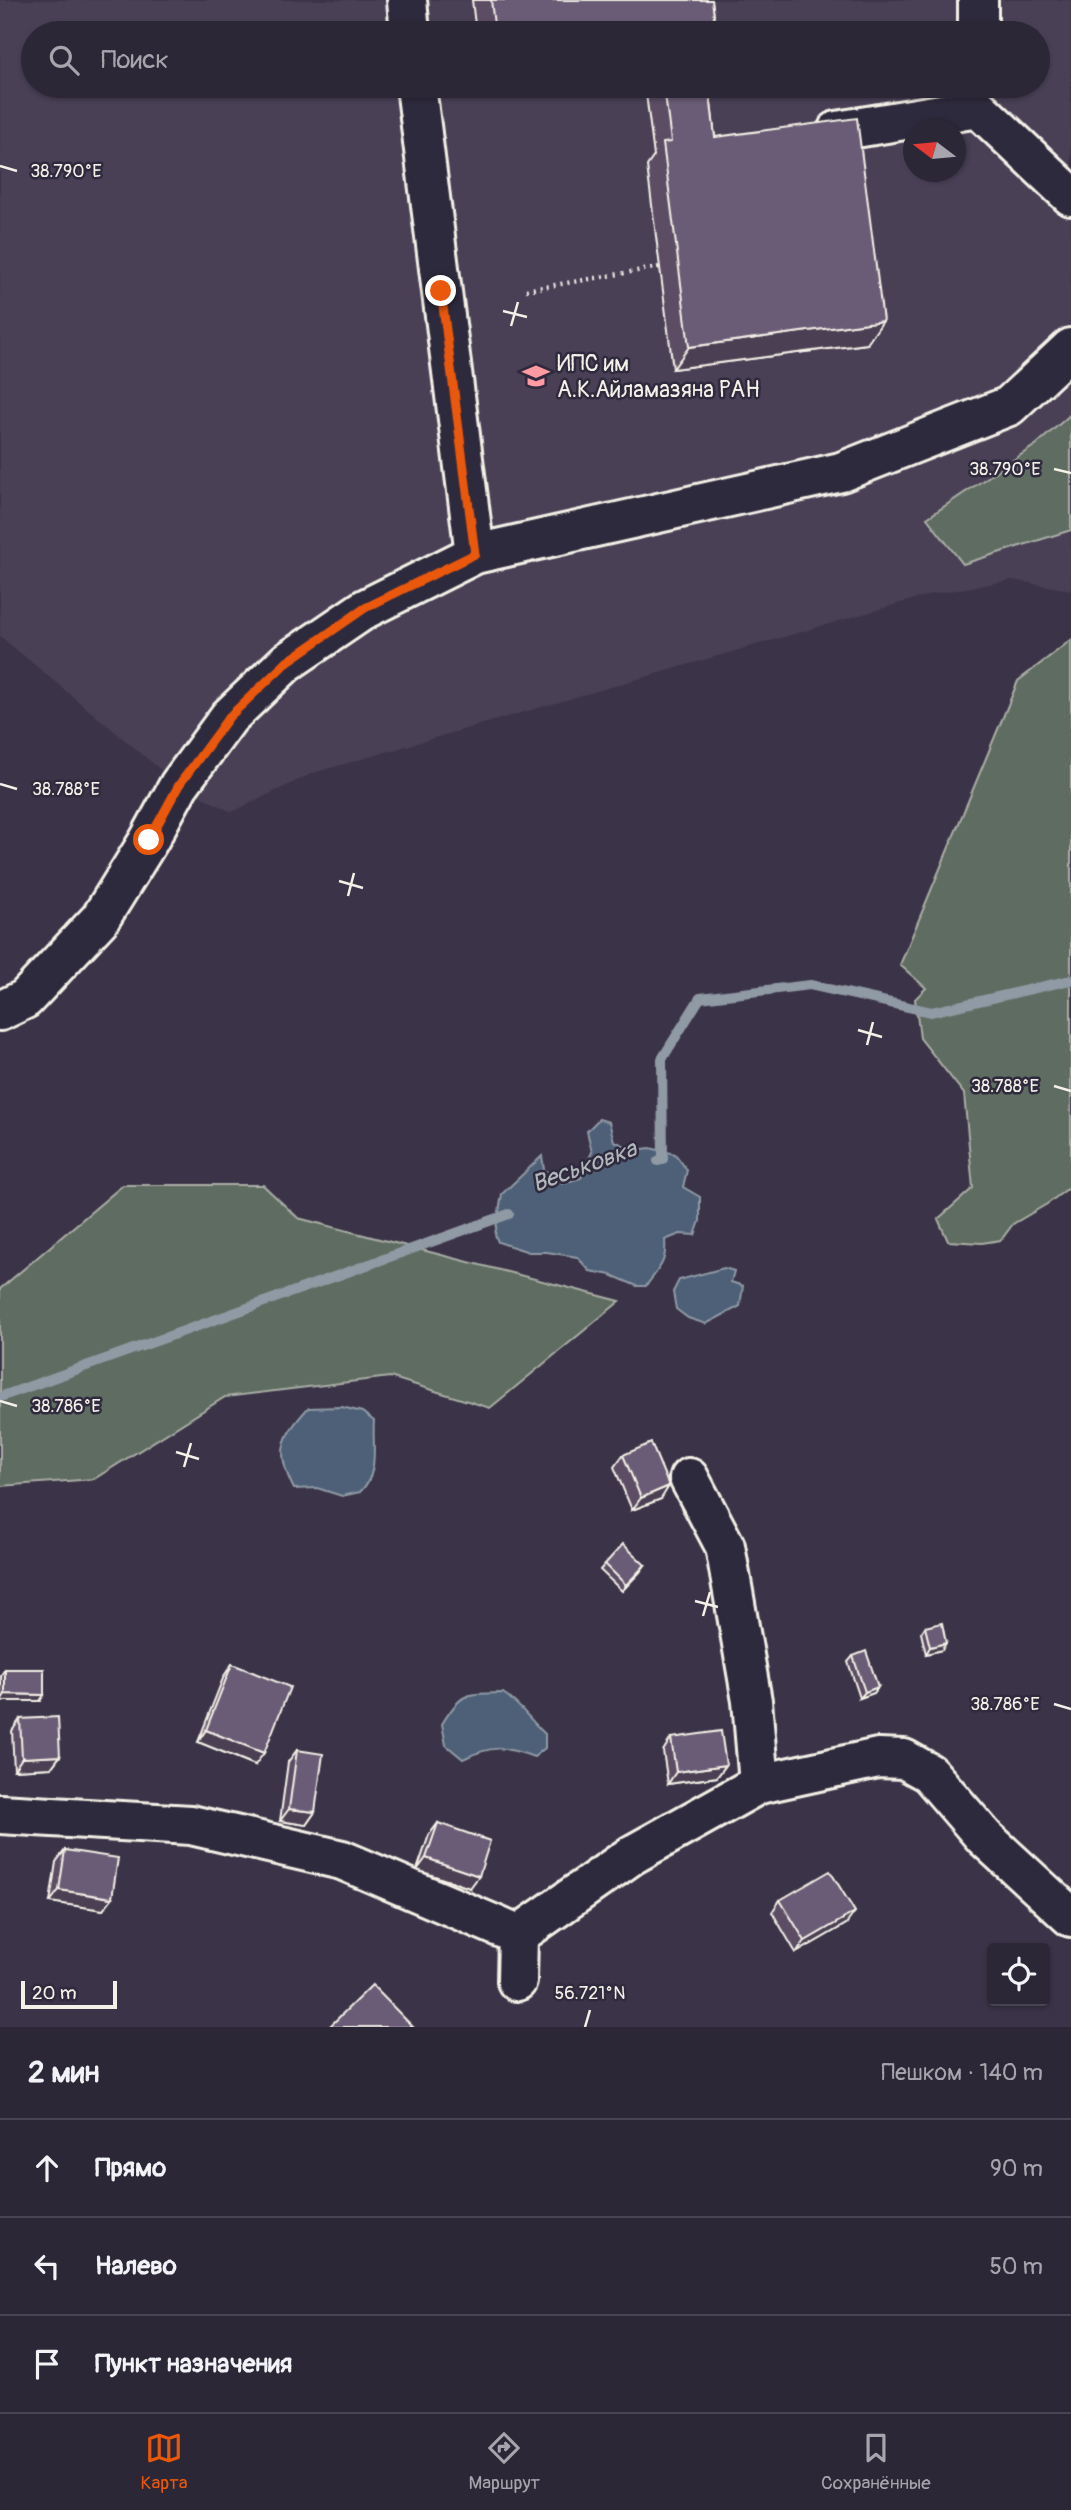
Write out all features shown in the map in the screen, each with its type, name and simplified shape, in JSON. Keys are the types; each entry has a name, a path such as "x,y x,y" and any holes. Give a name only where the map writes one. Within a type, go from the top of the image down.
{"street":[{"path":"407,0 410,21"},
{"path":"978,0 978,21"},
{"path":"418,98 475,554"},
{"path":"837,131 974,98"},
{"path":"979,98 1071,196"},
{"path":"0,1011 24,999 100,919 179,785 229,717 287,662 365,608 475,554 841,471 1009,405 1071,348"},
{"path":"689,1478 725,1546 752,1701 759,1784"},
{"path":"518,1935 632,1855 759,1784 878,1758 904,1759 929,1773 984,1838 1071,1916"},
{"path":"0,1814 191,1825 342,1860 518,1935"},
{"path":"517,1981 518,1935"}],"path":[{"path":"526,290 660,267"}],"shaded area":[{"name":"ИПС им А.К.Айламазяна РАН","path":"0,0 1071,0 1071,590 1012,580 932,594 313,773 232,812 179,785 0,636"}],"green space":[{"path":"1071,414 1071,530 963,564 927,518 1037,444"},
{"path":"1071,640 1071,1186 1013,1224 1001,1240 982,1243 948,1241 938,1219 973,1188 964,1094 920,1038 915,999 926,988 900,965 1018,681"},
{"path":"123,1185 263,1185 298,1218 620,1301 490,1408 390,1377 225,1397 94,1479 0,1486 0,1289"}],"water":[{"path":"599,1119 609,1122 614,1141 635,1150 650,1148 675,1154 687,1170 683,1187 700,1197 700,1221 695,1235 680,1234 665,1240 663,1260 646,1286 637,1286 611,1275 590,1271 577,1257 529,1252 498,1242 495,1235 502,1194 542,1156 544,1170 563,1183 581,1178 592,1152 587,1131"},
{"path":"724,1268 734,1271 731,1282 743,1286 740,1306 706,1324 688,1318 676,1309 673,1292 679,1280"},
{"path":"342,1407 362,1412 374,1421 373,1468 366,1485 360,1492 342,1496 317,1488 294,1489 284,1465 283,1455 292,1428 308,1408"},
{"path":"503,1693 545,1734 545,1748 534,1757 506,1749 490,1749 463,1759 446,1745 442,1724 455,1705 466,1696"}],"building":[{"path":"491,0 712,0 715,21 494,21"},
{"path":"666,98 710,98 715,137 857,118 883,321 689,347 663,143 671,142"},
{"path":"651,1443 669,1486 641,1498 623,1455"},
{"path":"623,1544 645,1565 626,1585 605,1564"},
{"path":"942,1623 946,1643 930,1647 925,1627"},
{"path":"866,1651 878,1687 865,1692 853,1656"},
{"path":"232,1664 290,1687 264,1753 206,1730"},
{"path":"5,1669 44,1669 44,1695 5,1694"},
{"path":"58,1717 60,1756 22,1758 20,1719"},
{"path":"721,1731 726,1765 676,1772 671,1738"},
{"path":"297,1750 323,1754 315,1812 289,1809"},
{"path":"438,1823 490,1841 479,1876 426,1858"},
{"path":"65,1850 118,1858 112,1898 59,1890"},
{"path":"830,1871 855,1912 805,1941 780,1900"},
{"path":"372,1985 413,2027 329,2027"}],"waterway":[{"name":"Веськовка","path":"658,1161 663,1159 662,1059 700,998 810,985 931,1012 1071,980"},
{"name":"Веськовка","path":"0,1397 509,1214"}],"place":[{"name":"ИПС им А.К.Айламазяна РАН","path":"536,376"}],"route":[{"path":"149,840 179,785 229,717 287,662 365,608 475,554 441,291"}]}
